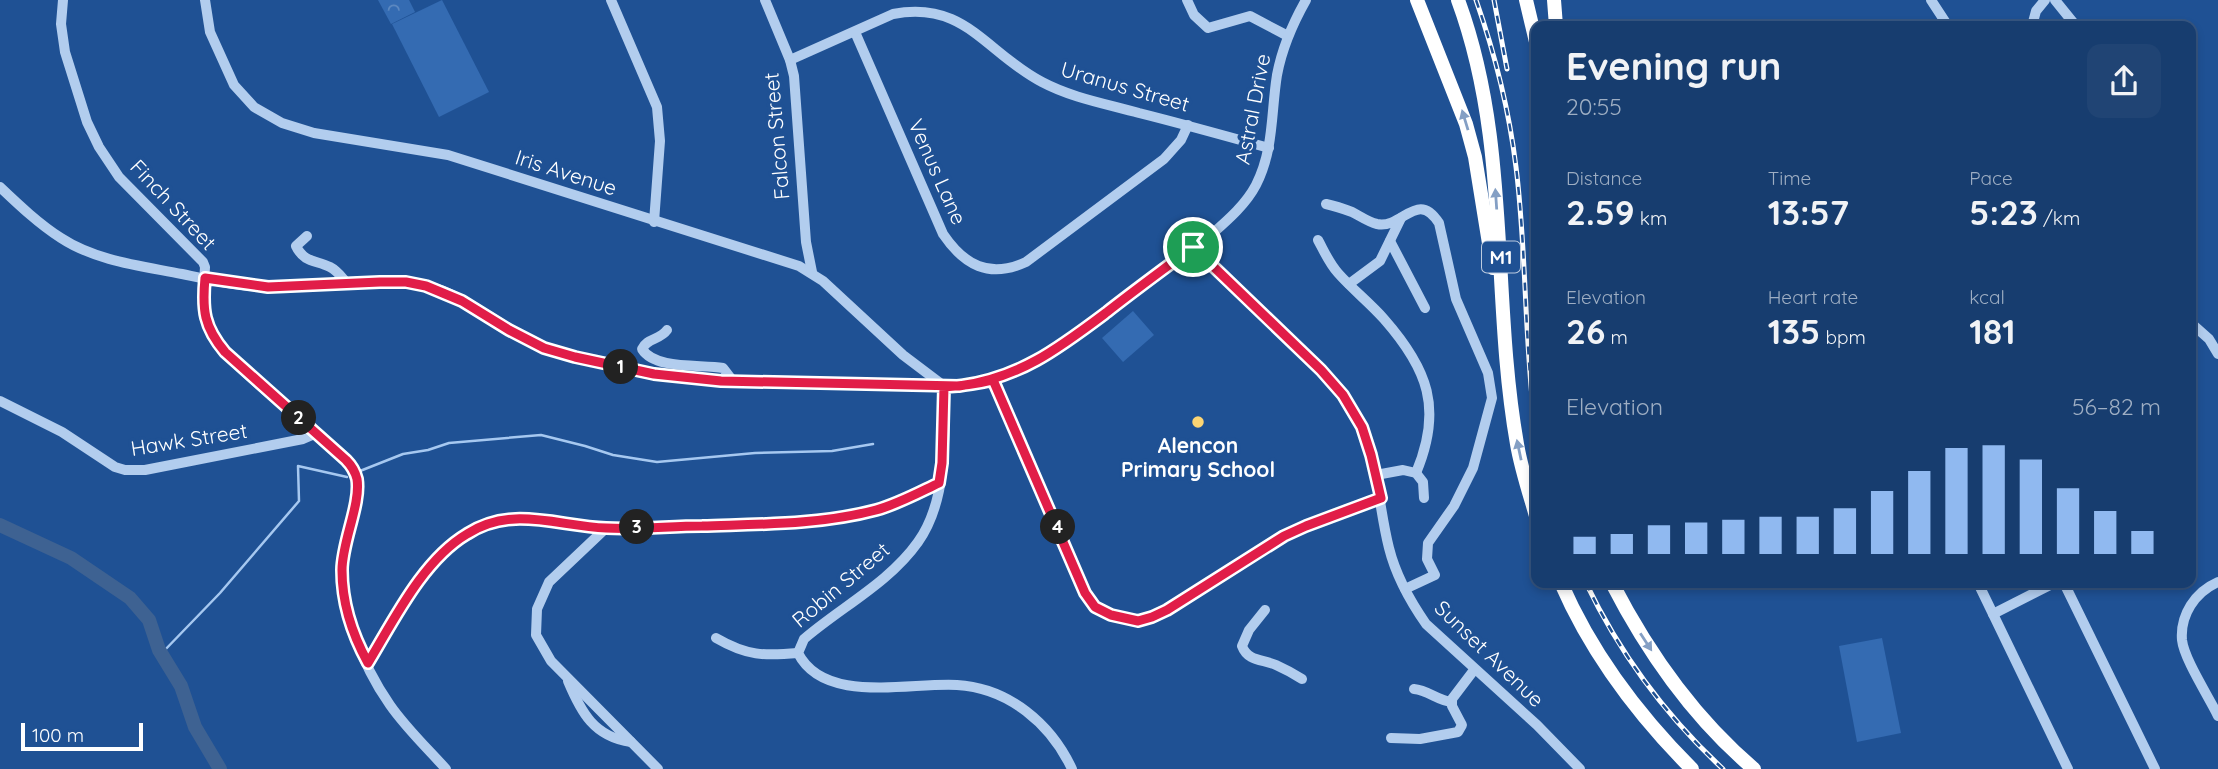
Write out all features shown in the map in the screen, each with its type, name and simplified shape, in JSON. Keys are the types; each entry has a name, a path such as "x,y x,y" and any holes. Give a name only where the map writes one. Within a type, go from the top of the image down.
{"highway":[{"path":"1418,0 1454,88 1475,157 1508,380"},
{"name":"M1","path":"1458,0 1474,50 1489,121 1508,380 1517,445 1531,497"},
{"path":"1526,0 1531,21"},
{"path":"1554,0 1556,21"},
{"path":"1564,588 1598,651 1637,707 1664,741 1692,769"},
{"path":"1615,588 1633,622 1663,667 1728,746 1754,769"}],"street":[{"name":"Finch Street","path":"63,0 61,24 65,52 87,122 99,147 119,177 203,262 205,278"},
{"name":"Iris Avenue","path":"205,0 210,32 234,85 254,107 282,123 314,133 449,155 812,272 903,355 944,387"},
{"path":"611,0 657,107 660,141 654,222"},
{"name":"Falcon Street","path":"765,0 790,60 795,85 806,242 812,272"},
{"path":"1187,0 1194,15 1208,28 1250,16 1288,36"},
{"name":"Astral Drive","path":"0,187 62,239 87,251 205,278 268,287 406,282 426,286 443,292 517,335 558,352 654,374 733,381 944,387 993,380 1054,351 1224,223 1247,198 1261,174 1269,148 1277,74 1288,36 1306,0"},
{"path":"1931,0 1945,21"},
{"path":"2033,21 2036,11 2045,0"},
{"path":"2055,0 2072,21"},
{"name":"Uranus Street","path":"790,60 893,14 930,10 948,14 1020,69 1042,82 1088,99 1269,148"},
{"name":"Venus Lane","path":"855,32 943,234 954,251 966,261 980,267 1006,268 1026,262 1164,159 1181,140 1188,125"},
{"path":"1326,204 1353,212 1378,224 1387,224 1417,209 1425,209 1434,215 1439,223 1456,299 1488,373 1492,398 1483,440 1473,468 1454,506 1427,543 1427,559 1435,575 1405,589"},
{"path":"1349,284 1375,266 1391,241 1401,217"},
{"path":"307,236 296,246 301,255 308,261 334,269 348,284"},
{"path":"1318,240 1336,271 1390,326 1423,375 1427,388 1430,426 1426,450 1416,473"},
{"path":"1391,241 1425,308"},
{"name":"Sunset Avenue","path":"1193,247 1321,370 1343,395 1362,427 1376,475 1389,548 1405,589 1426,624 1580,769"},
{"path":"205,278 204,313 213,338 252,377 346,460 357,478 343,558 342,581 351,627 391,707 446,769"},
{"path":"2196,328 2218,354"},
{"path":"667,330 646,342 642,349 645,354 667,363 723,368 733,381"},
{"path":"993,380 1085,593 1095,607 1111,615 1138,621 1167,610 1284,536 1381,498"},
{"name":"Robin Street","path":"944,387 942,463 934,510 928,527 917,544 881,579 804,639 798,653 805,667 819,677 849,686 959,685 989,691 1013,702 1036,718 1052,735 1072,769"},
{"name":"Hawk Street","path":"0,401 62,432 115,467 125,470 145,470 303,439 317,433"},
{"path":"1376,475 1403,470 1416,473 1423,482 1424,498"},
{"path":"368,663 436,559 466,534 501,519 519,518 606,528 749,524 832,517 892,505 939,483"},
{"path":"606,528 549,582 537,609 536,635 551,661 658,769"},
{"path":"2218,582 2200,593 2193,602 2183,626 2182,642 2218,716"},
{"path":"1980,588 2068,769"},
{"path":"1993,614 2044,588"},
{"path":"2066,588 2155,769"},
{"path":"1265,610 1242,646 1245,653 1253,659 1275,664 1302,679"},
{"name":"Robin Street","path":"716,638 735,649 752,654 798,653"},
{"path":"1452,702 1474,670"},
{"path":"566,676 581,709 590,720 615,739 632,742"},
{"path":"1414,689 1421,689 1445,702 1452,702"},
{"path":"1391,738 1439,737 1458,732 1462,725 1452,702"}],"green space":[{"path":"378,0 409,0 415,12 391,24"},
{"path":"442,0 489,92 439,117 392,24"},
{"path":"1133,311 1154,335 1123,362 1102,338"},
{"path":"1882,638 1901,733 1857,742 1839,646"}],"waterway":[{"path":"360,471 403,454 449,443 541,435 613,455 657,462 755,453 832,451 873,444"},
{"path":"161,654 220,593 299,501 298,466 347,477"},
{"path":"0,525 71,558 130,598 149,620 159,650 181,686 195,727 220,769"}],"railway":[{"path":"1476,0 1501,82 1516,167 1531,390"},
{"path":"1494,0 1507,69"},
{"path":"1588,588 1629,659 1663,705 1723,769"}],"place":[{"name":"Alencon Primary School","path":"1198,422"}],"route":[{"path":"1193,247 1054,351 993,380 959,386 721,381 654,374 544,348 462,301 426,286 406,282 268,287 205,278 204,313 213,338 225,352 353,468 357,478 356,491 343,558 342,581 351,627 368,663 436,559 450,545 485,524 501,519 519,518 606,528 749,524 789,522 873,511 939,483 945,413 944,387 959,386 977,384 993,380 1085,593 1095,607 1123,619 1138,621 1167,610 1284,536 1381,498 1362,427 1343,395 1321,370 1193,247"}]}
